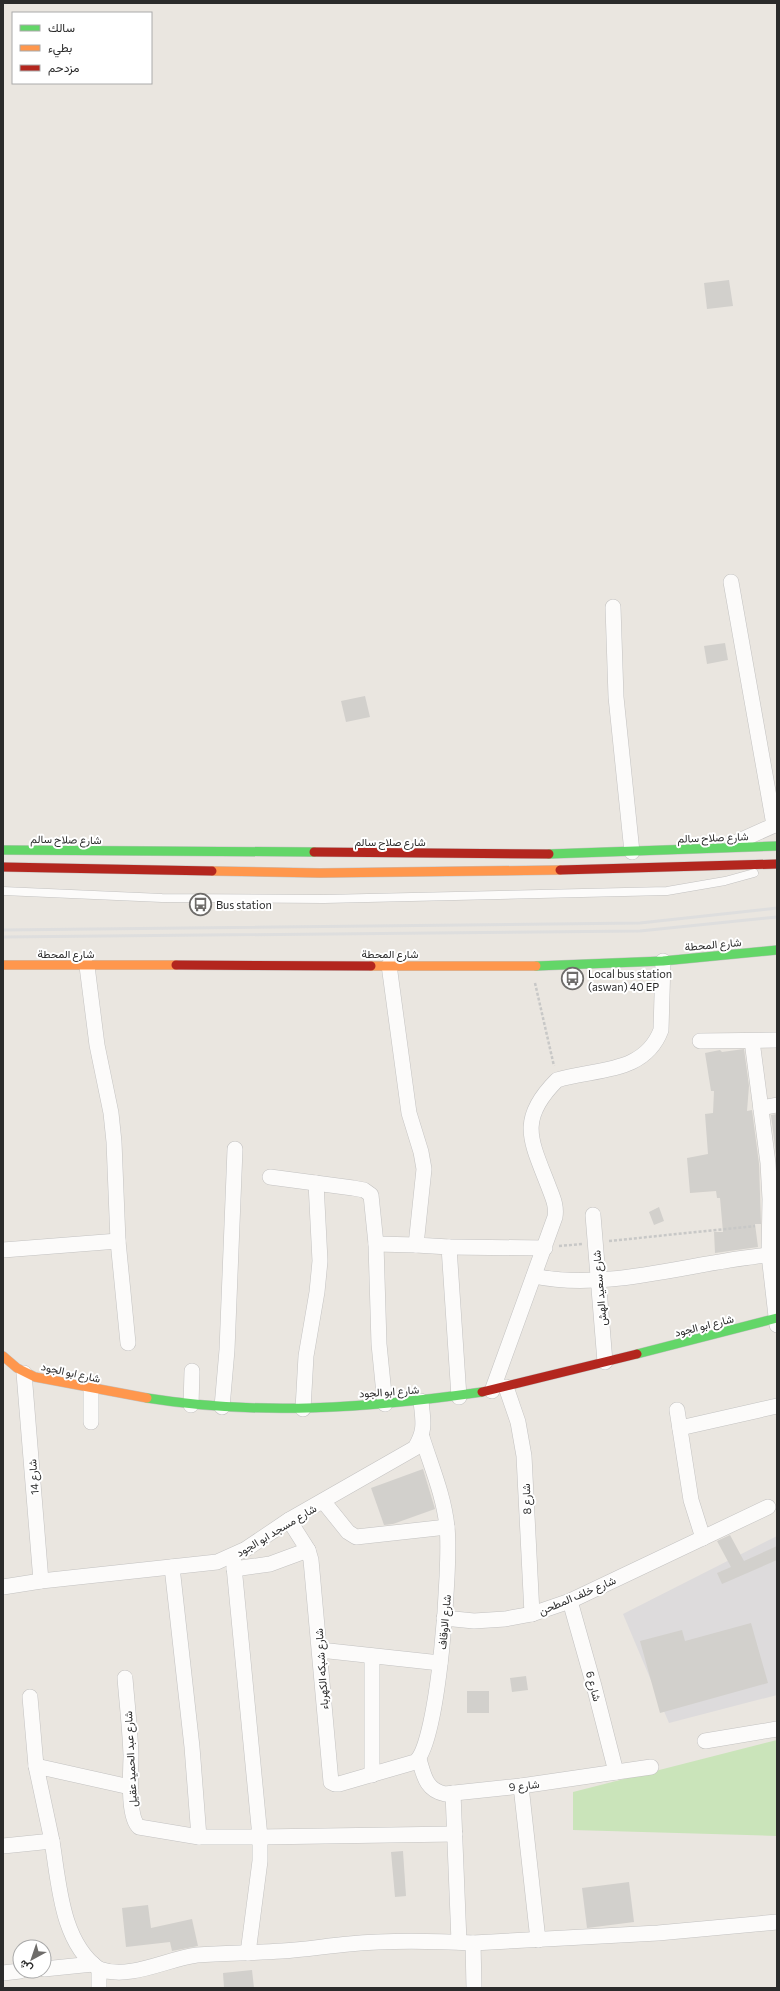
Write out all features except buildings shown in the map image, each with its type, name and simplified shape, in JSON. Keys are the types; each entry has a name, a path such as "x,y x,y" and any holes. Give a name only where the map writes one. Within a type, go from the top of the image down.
{"main road":[{"name":"شارع صلاح سالم","path":"3,850 546,854 777,846"},
{"path":"3,867 320,873 562,870 777,864"},
{"name":"شارع المحطة","path":"3,965 532,966 663,960 777,950"},
{"name":"شارع ابو الجود","path":"3,1356 24,1373 91,1388 191,1405 303,1409 385,1404 460,1397 492,1391 776,1321"}],"street":[{"path":"721,848 776,825 731,582"},
{"path":"613,607 616,697 632,852"},
{"path":"492,1391 545,1248 556,1211 555,1204 535,1152 530,1125 532,1115 537,1104 557,1080 590,1074 632,1063 653,1047 661,1030 663,960"},
{"path":"389,965 409,1113 421,1152 424,1169 416,1245"},
{"path":"87,966 97,1045 111,1113 114,1142 118,1241 128,1343"},
{"path":"700,1041 777,1040"},
{"path":"752,1041 761,1108 773,1163 770,1255 776,1321"},
{"path":"761,1108 777,1105"},
{"path":"222,1407 227,1350 234,1149"},
{"path":"270,1177 364,1190 371,1195 376,1244 379,1344 385,1404"},
{"path":"303,1409 306,1356 317,1292 320,1261 316,1183"},
{"name":"شارع سعيد الهش","path":"593,1215 605,1362"},
{"path":"3,1250 118,1241"},
{"path":"376,1244 449,1247 545,1248"},
{"path":"449,1247 460,1397"},
{"path":"534,1276 553,1280 598,1279 686,1268 747,1257 770,1255"},
{"path":"191,1405 192,1371"},
{"name":"شارع 14","path":"24,1373 41,1581"},
{"name":"شارع 8","path":"506,1387 518,1422 524,1456 532,1614"},
{"path":"91,1388 91,1422"},
{"path":"421,1401 423,1424 422,1437"},
{"path":"680,1428 777,1406"},
{"path":"677,1410 691,1500 703,1538"},
{"name":"شارع مسجد ابو الجود","path":"3,1587 41,1581 217,1562 233,1563 289,1520 405,1455 415,1448 422,1437"},
{"name":"شارع الاوقاف","path":"419,1759 422,1754 437,1690 448,1563 447,1527 442,1498 422,1437"},
{"path":"324,1501 348,1532 356,1537 447,1527"},
{"name":"شارع خلف المطحن","path":"444,1618 474,1621 505,1619 532,1614 570,1601 768,1507"},
{"name":"شارع شبكه الكهرباء","path":"289,1520 308,1550 313,1573 331,1782 334,1784 339,1784 372,1775"},
{"path":"248,1953 260,1861 260,1837 233,1563 270,1564 308,1550"},
{"path":"172,1567 192,1747 199,1837 455,1834"},
{"name":"شارع 6","path":"570,1601 616,1772"},
{"path":"320,1650 440,1663"},
{"path":"372,1656 372,1775 415,1762 419,1759"},
{"name":"شارع عبد الحميد عقيل","path":"125,1678 131,1755 130,1787 134,1817 139,1827 199,1837"},
{"path":"30,1697 36,1766 52,1841 61,1896 69,1927 80,1949 96,1967 99,1988"},
{"path":"704,1742 777,1729"},
{"name":"شارع 9","path":"419,1759 429,1787 436,1792 453,1793 521,1786 651,1767"},
{"path":"36,1766 130,1787"},
{"path":"521,1786 538,1940"},
{"path":"453,1793 455,1834 466,1942 474,1988"},
{"path":"3,1846 52,1841"},
{"path":"52,1969 96,1967 106,1971 120,1972 149,1967 184,1957 408,1941 466,1942 538,1940 658,1933 777,1922"}],"lane":[{"path":"3,892 162,898 324,899 667,891 725,881 777,864"}],"path":[{"path":"532,966 557,1080"},
{"path":"545,1248 770,1225"}],"shaded area":[{"path":"777,1536 777,1695 669,1723 623,1614"}],"green space":[{"path":"777,1740 777,1836 573,1830 573,1792"}],"railway":[{"path":"3,930 640,923 777,908"},
{"path":"3,937 640,931 777,917"}],"traffic: fast":[{"path":"549,854 777,846"},
{"path":"3,850 314,852"},
{"path":"536,966 663,961 777,950"},
{"path":"637,1354 777,1318"},
{"path":"147,1398 189,1404 231,1407 314,1408 356,1406 440,1398 482,1392"}],"traffic: slow":[{"path":"212,871 320,873 560,870"},
{"path":"3,965 176,965"},
{"path":"371,966 536,966"},
{"path":"3,1356 17,1368 35,1377 147,1398"}],"traffic: jam":[{"path":"314,852 549,854"},
{"path":"560,870 777,864"},
{"path":"3,867 212,871"},
{"path":"176,965 371,966"},
{"path":"482,1392 637,1354"}],"place":[{"name":"Bus station","path":"200,904"},
{"name":"Local bus station (aswan) 40 EP","path":"573,979"}]}
